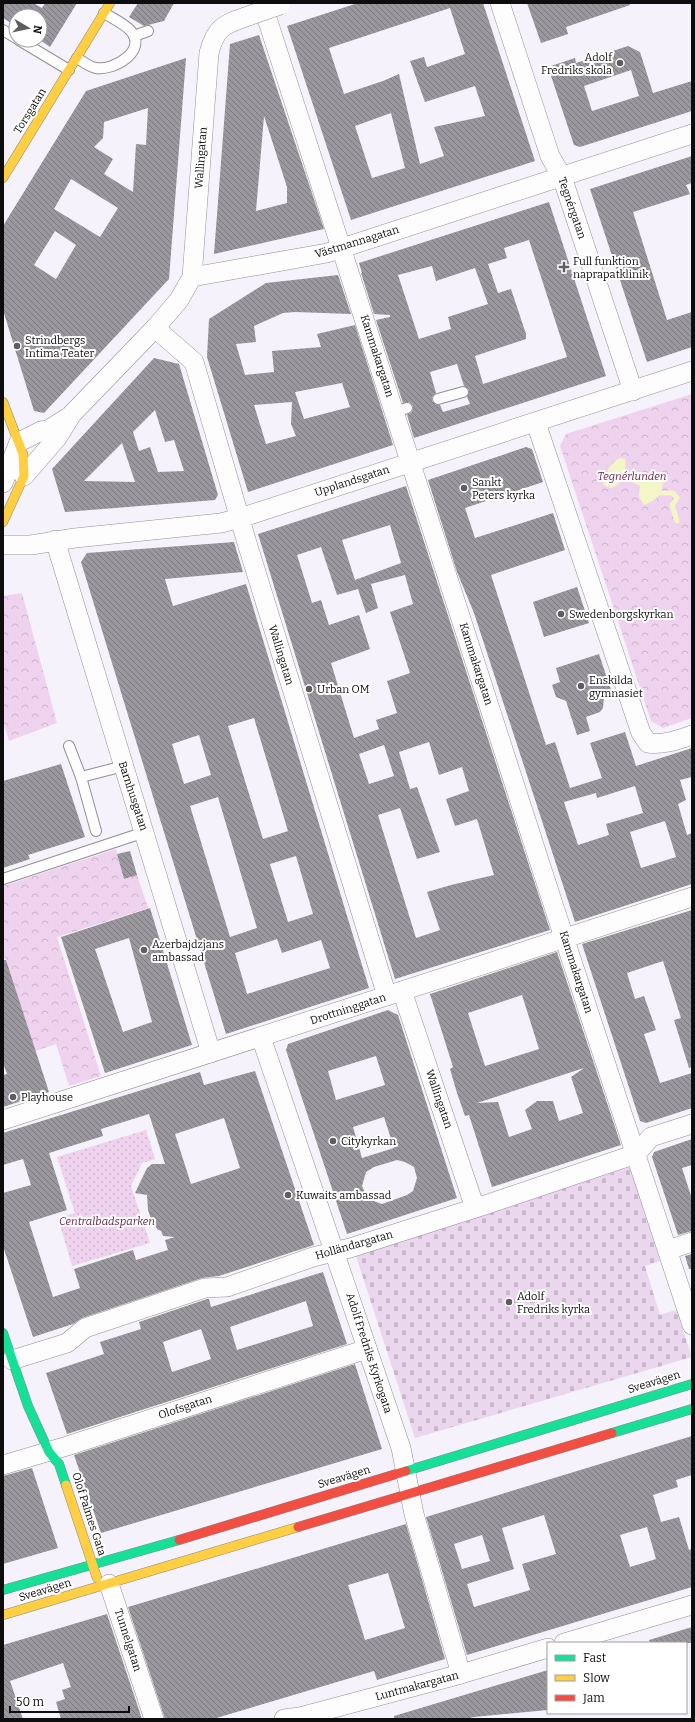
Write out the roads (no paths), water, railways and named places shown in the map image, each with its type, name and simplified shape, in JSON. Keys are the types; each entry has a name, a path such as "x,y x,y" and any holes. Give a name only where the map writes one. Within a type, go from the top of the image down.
{"main road":[{"name":"Torsgatan","path":"3,178 6,166 77,58 110,3"},
{"path":"3,402 23,454 24,476 3,522"},
{"name":"Olof Palmes Gata","path":"3,1333 28,1406 48,1457 59,1464 93,1563 104,1585"},
{"name":"Sveavägen","path":"3,1590 79,1564 93,1563 138,1552 692,1384"},
{"name":"Sveavägen","path":"3,1616 692,1409"},
{"path":"79,1564 88,1590"}],"street":[{"name":"Tegnérgatan","path":"500,3 550,156 562,177 633,391"},
{"name":"Wallingatan","path":"192,277 207,69 213,39 226,24 270,6"},
{"name":"Kammakargatan","path":"270,6 342,248 401,410 411,462 692,1325"},
{"name":"Västmannagatan","path":"192,277 327,253 692,134"},
{"path":"3,483 19,442 41,431 48,430 72,414 179,300 192,277"},
{"name":"Wallingatan","path":"154,328 194,362 240,518 358,887 378,969 412,1022 475,1208"},
{"name":"Upplandsgatan","path":"3,545 31,545 55,540 221,523 692,372"},
{"path":"24,476 58,438 72,414"},
{"path":"536,423 640,733 648,743 658,744 668,743 692,735"},
{"name":"Barnhusgatan","path":"55,540 211,1053"},
{"name":"Drottninggatan","path":"3,1120 394,994 562,929 692,897"},
{"name":"Adolf Fredriks Kyrkogata","path":"261,1037 401,1448 414,1514 461,1674"},
{"path":"636,1154 651,1137 692,1124"},
{"name":"Holländargatan","path":"12,1360 67,1343 85,1328 205,1288 227,1286 475,1208 636,1154"},
{"path":"668,1250 692,1242"},
{"name":"Olofsgatan","path":"3,1464 48,1457 367,1349"},
{"name":"Tunnelgatan","path":"104,1585 154,1719"},
{"path":"567,1642 692,1605"},
{"name":"Luntmakargatan","path":"292,1718 461,1674 547,1648"}],"lane":[{"path":"77,58 97,68 106,67 127,59 132,53 135,46 134,36 130,30 104,13"},
{"path":"134,36 148,31"},
{"path":"32,48 69,70"},
{"path":"438,399 462,392"},
{"path":"69,746 81,777 96,831"},
{"path":"81,777 124,766"},
{"path":"3,878 145,832"}],"waterway":[{"path":"623,476 640,483"},
{"path":"661,493 673,493 677,498 672,505 677,521"}],"place":[{"name":"Adolf Fredriks skola","path":"620,63"},
{"name":"Full funktion naprapatklinik","path":"564,267"},
{"name":"Strindbergs Intima Teater","path":"17,346"},
{"name":"Sankt Peters kyrka","path":"464,488"},
{"name":"Swedenborgskyrkan","path":"561,614"},
{"name":"Enskilda gymnasiet","path":"581,686"},
{"name":"Urban OM","path":"309,689"},
{"name":"Azerbajdzjans ambassad","path":"144,950"},
{"name":"Playhouse","path":"13,1097"},
{"name":"Citykyrkan","path":"333,1141"},
{"name":"Kuwaits ambassad","path":"288,1195"},
{"name":"Adolf Fredriks kyrka","path":"509,1302"}],"park label":[{"name":"Tegnérlunden","path":"632,476"},
{"name":"Centralbadsparken","path":"107,1221"}]}
